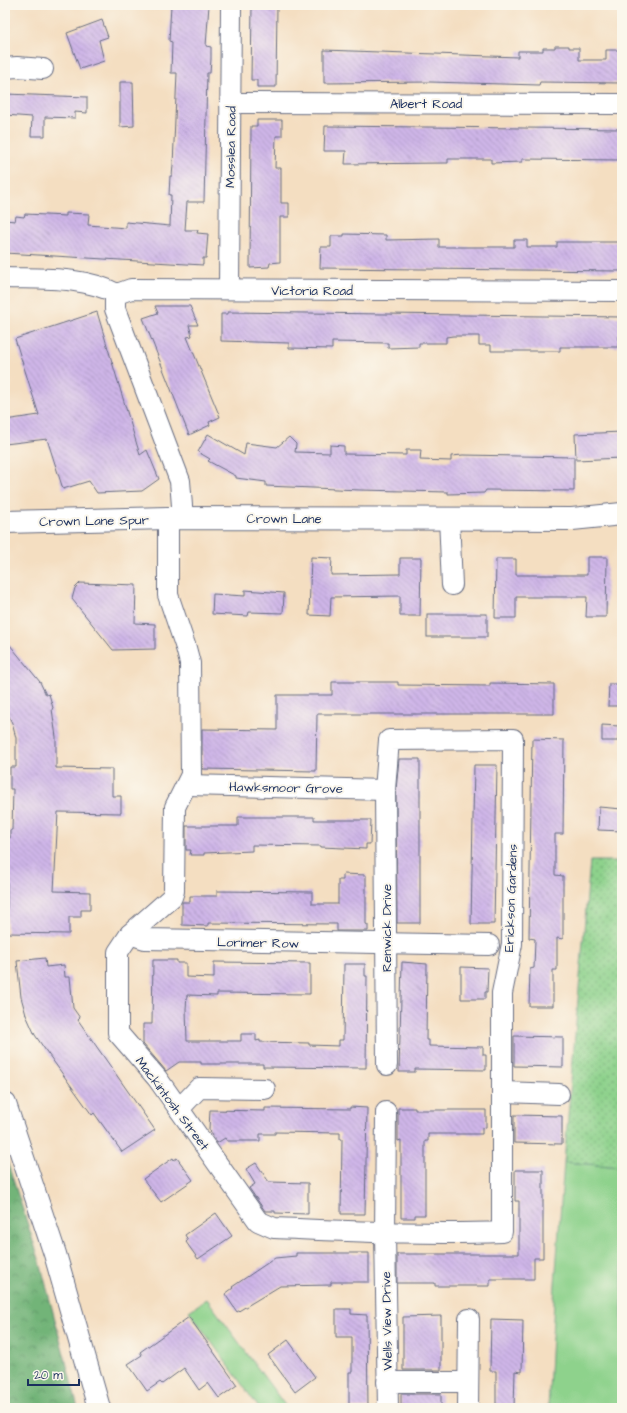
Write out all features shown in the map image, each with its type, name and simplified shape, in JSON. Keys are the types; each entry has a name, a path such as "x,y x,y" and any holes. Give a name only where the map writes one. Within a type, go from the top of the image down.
{"street":[{"name":"Mosslea Road","path":"229,289 232,5"},
{"path":"5,68 17,66 43,69"},
{"name":"Albert Road","path":"230,103 622,104"},
{"path":"5,278 85,283 104,287 117,294 115,298 115,309 180,481 176,518"},
{"name":"Victoria Road","path":"117,294 131,289 622,291"},
{"name":"Crown Lane","path":"176,518 572,519 622,514"},
{"name":"Crown Lane Spur","path":"5,522 176,518"},
{"name":"Mackintosh Street","path":"176,518 168,595 190,663 191,775 175,807 174,891 172,897 130,934 118,952 118,1033 157,1078 258,1221 274,1228 385,1233"},
{"path":"449,518 452,585"},
{"name":"Erickson Gardens","path":"385,790 389,740 513,739 512,944 502,992 502,1232 456,1234 385,1233"},
{"name":"Hawksmoor Grove","path":"187,785 385,790"},
{"name":"Renwick Drive","path":"385,790 387,1065"},
{"name":"Lorimer Row","path":"130,934 145,939 489,945"},
{"path":"179,1109 199,1088 265,1089"},
{"path":"502,1092 559,1094"},
{"path":"5,1104 55,1254 99,1408"},
{"path":"385,1233 386,1112"},
{"name":"Wells View Drive","path":"385,1233 388,1408"},
{"path":"468,1408 469,1319"},
{"path":"387,1382 468,1382"}],"green space":[{"path":"590,861 622,861 622,1167 564,1162"},
{"path":"5,1155 40,1262 78,1408 5,1408"},
{"path":"564,1162 622,1167 622,1408 548,1408"},
{"path":"207,1299 287,1408 259,1408 189,1311"}],"building":[{"path":"171,5 209,5 206,46 211,47 211,59 210,73 207,73 204,202 187,202 185,230 198,230 197,233 208,234 206,258 203,258 203,265 5,253 5,220 15,221 16,216 24,217 25,214 66,216 66,213 89,214 88,225 126,228 126,222 170,226 171,195 169,195 170,176 172,176 173,165 177,73 171,73 172,42 169,41"},
{"path":"252,5 277,5 276,87 257,87 257,80 251,80"},
{"path":"102,20 108,37 99,40 104,61 80,69 67,33"},
{"path":"555,46 579,48 579,60 606,60 606,50 622,50 622,83 540,82 539,85 430,82 324,83 324,50 518,57 518,51 543,51 543,48 555,48"},
{"path":"120,82 133,82 134,126 120,127"},
{"path":"5,94 87,97 87,113 75,112 75,118 45,117 45,136 31,136 32,117 5,115"},
{"path":"257,120 282,120 282,136 276,136 275,168 281,168 281,203 289,203 289,217 280,217 280,262 270,263 269,267 250,268 251,126 257,126"},
{"path":"325,126 622,129 622,160 522,159 522,162 491,163 491,159 448,159 448,163 345,164 346,151 324,151"},
{"path":"344,234 386,235 386,240 439,239 439,247 514,247 514,240 527,240 527,247 557,247 557,242 622,242 622,271 320,268 321,247 331,247 331,236 344,236"},
{"path":"155,306 190,306 198,325 189,325 192,336 187,337 220,417 209,422 210,425 189,435 143,318 158,313"},
{"path":"97,312 140,455 147,450 159,479 142,491 97,493 89,481 63,489 47,439 5,444 5,420 39,415 15,339"},
{"path":"228,312 622,317 622,336 619,336 618,347 560,347 560,351 491,351 491,345 479,345 479,336 446,337 446,343 419,343 419,347 388,348 388,343 332,342 332,349 289,348 289,343 221,341 221,314 228,314"},
{"path":"622,432 622,458 576,460 575,434"},
{"path":"208,434 244,455 246,443 277,447 289,437 296,444 295,452 330,453 330,445 344,446 344,454 406,455 406,450 421,450 420,460 451,461 451,456 463,455 574,457 574,491 486,490 484,493 448,494 448,492 266,486 266,482 236,478 236,476 208,461 210,459 198,452"},
{"path":"311,557 332,558 331,575 400,574 400,558 421,558 420,616 400,616 400,596 331,597 330,616 309,615"},
{"path":"587,557 607,557 606,617 586,617 587,597 516,597 516,618 495,618 496,559 516,559 516,575 587,575"},
{"path":"80,583 136,585 135,623 155,624 155,649 113,650 72,599 75,588"},
{"path":"245,590 284,593 283,613 249,612 248,616 212,614 213,594 245,596"},
{"path":"427,614 487,614 487,637 427,637"},
{"path":"5,639 40,682 46,695 49,694 53,708 56,737 56,768 112,769 112,796 121,796 121,813 58,812 54,891 90,892 90,910 81,910 81,917 69,917 69,934 7,933 7,838 10,838 10,830 12,830 13,789 10,789 10,767 16,767 16,738 12,723 5,708"},
{"path":"332,682 398,682 398,685 490,686 490,683 554,684 554,714 317,714 316,771 202,769 202,729 277,730 277,695 332,695"},
{"path":"609,684 622,684 622,706 608,706"},
{"path":"602,725 619,726 618,741 602,741"},
{"path":"532,739 564,740 563,834 555,834 555,875 563,876 563,939 557,938 557,970 553,970 553,1006 529,1006 530,969 534,968 535,939 529,938"},
{"path":"399,759 420,759 420,923 397,923 396,790"},
{"path":"474,765 497,765 494,924 471,924"},
{"path":"599,807 622,809 622,831 598,830"},
{"path":"238,817 314,817 314,820 371,820 370,844 366,844 366,849 321,846 252,845 252,851 204,853 204,855 190,855 191,850 186,850 186,826 238,826"},
{"path":"343,874 366,875 366,924 368,925 368,931 337,931 337,924 208,923 208,926 182,925 182,902 190,902 190,896 217,896 217,891 312,892 312,904 338,904 338,880 343,880"},
{"path":"45,958 46,967 64,965 65,977 70,977 73,1008 80,1018 78,1020 155,1130 122,1152 94,1113 92,1115 46,1051 35,1035 26,1015 21,997 17,961"},
{"path":"153,960 177,960 177,963 186,963 186,977 214,978 214,962 310,963 310,994 217,993 217,996 187,995 187,1041 241,1041 241,1034 256,1034 256,1041 260,1040 260,1042 309,1043 309,1045 339,1046 339,1040 343,1040 344,964 365,964 365,976 367,976 366,1068 263,1067 263,1064 201,1064 201,1062 179,1062 166,1071 143,1044 143,1024 152,1024"},
{"path":"402,962 427,964 426,1040 429,1040 429,1046 483,1047 483,1055 486,1055 486,1070 415,1069 415,1072 399,1072"},
{"path":"461,967 488,968 487,992 485,992 485,999 461,999"},
{"path":"514,1036 563,1037 563,1067 514,1066"},
{"path":"350,1107 367,1108 365,1214 341,1214 342,1139 340,1139 340,1133 275,1132 275,1134 260,1134 260,1141 227,1141 225,1138 217,1143 209,1129 210,1110 265,1111 265,1108 350,1109"},
{"path":"398,1108 415,1108 415,1110 486,1110 486,1127 482,1128 482,1134 428,1134 428,1141 425,1141 425,1215 415,1215 415,1218 401,1218 401,1140 398,1141"},
{"path":"514,1115 562,1116 562,1144 514,1143"},
{"path":"173,1158 174,1160 177,1158 193,1180 161,1202 143,1179"},
{"path":"256,1163 269,1182 308,1183 308,1214 275,1213 275,1211 265,1211 249,1188 255,1184 246,1169"},
{"path":"515,1170 543,1170 543,1258 534,1258 534,1279 490,1279 490,1286 435,1286 435,1283 397,1283 397,1254 519,1254 519,1201 515,1201"},
{"path":"216,1213 232,1236 198,1259 186,1242 188,1240 185,1235"},
{"path":"296,1253 369,1253 369,1282 331,1282 331,1285 280,1286 237,1312 225,1294 233,1288 232,1287 275,1258 296,1256"},
{"path":"336,1309 351,1309 351,1314 367,1315 368,1408 349,1408 349,1372 352,1372 352,1337 336,1337"},
{"path":"441,1316 441,1370 403,1370 403,1317"},
{"path":"189,1317 237,1385 219,1398 208,1383 199,1390 184,1368 162,1384 160,1382 147,1391 128,1364 142,1355 140,1352"},
{"path":"491,1319 523,1320 522,1372 515,1371 514,1408 496,1408 496,1371 490,1371"},
{"path":"288,1340 315,1377 295,1392 268,1355"},
{"path":"401,1394 441,1394 441,1408 401,1408"}]}
